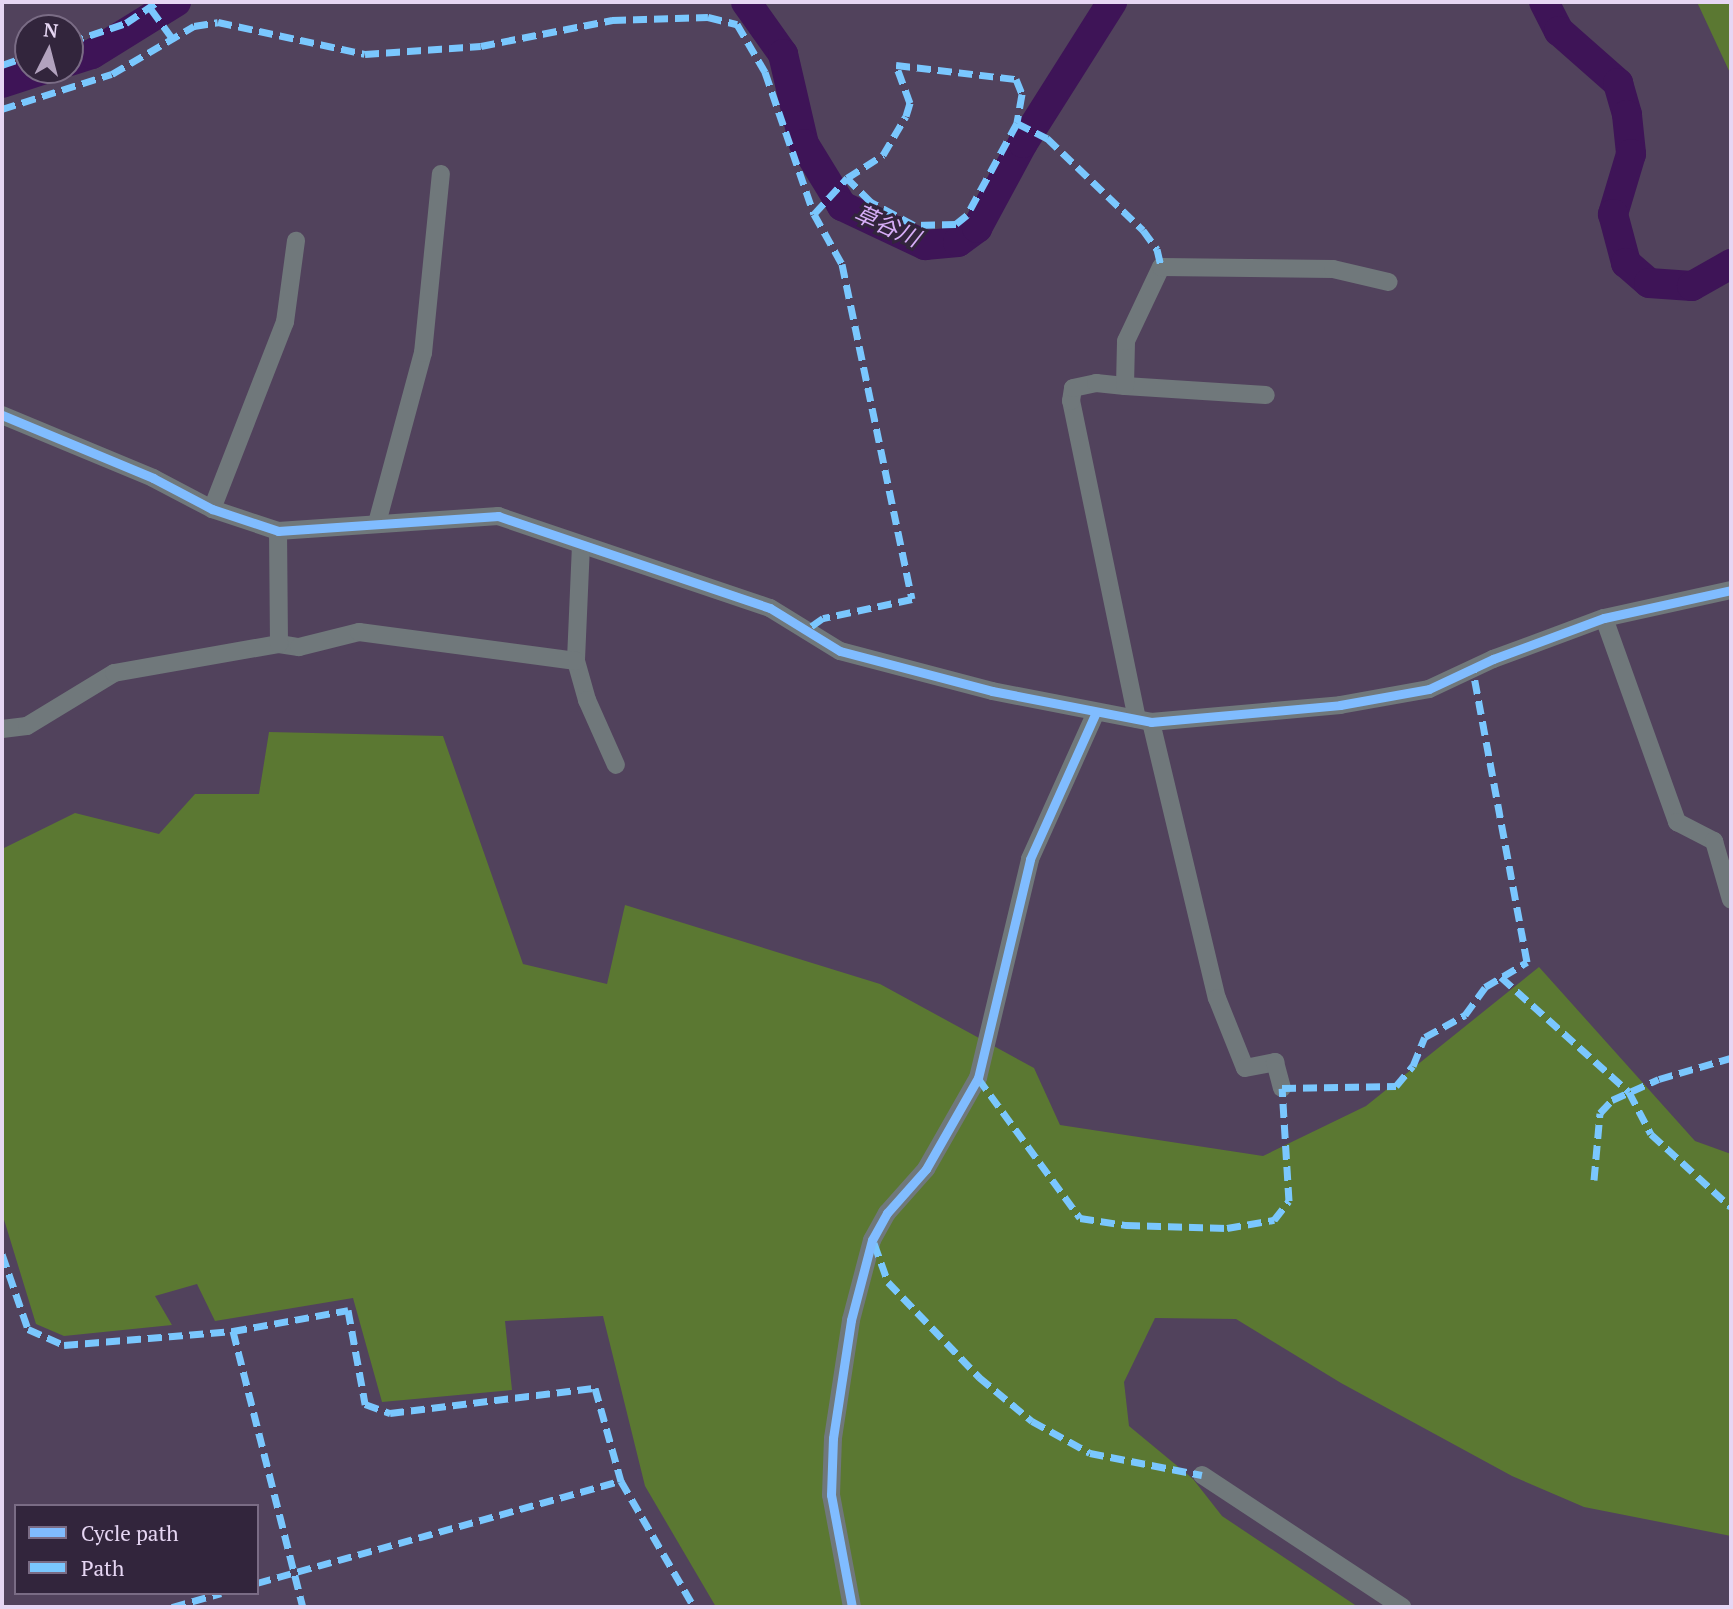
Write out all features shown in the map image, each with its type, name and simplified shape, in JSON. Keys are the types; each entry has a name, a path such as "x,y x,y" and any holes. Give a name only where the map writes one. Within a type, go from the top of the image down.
{"street":[{"path":"377,523 423,353 441,174"},
{"path":"212,509 285,322 296,242"},
{"path":"1125,386 1126,341 1161,267 1333,269 1389,282"},
{"path":"1266,395 1096,383 1073,388 1071,401 1144,721 1217,998 1245,1068 1275,1062 1282,1088"},
{"path":"2,415 153,478 212,509 278,531 498,516 770,608 840,651 992,691 1144,721 1340,705 1429,689 1493,659 1604,618 1731,590"},
{"path":"278,531 279,644"},
{"path":"582,545 576,661 587,700 616,765"},
{"path":"1604,618 1677,822 1714,841 1731,901"},
{"path":"2,730 27,726 114,673 279,644 299,647 359,632 576,661"},
{"path":"852,1607 831,1495 832,1449 851,1320 869,1253 887,1213 926,1169 978,1078 1030,859 1096,712"},
{"path":"1202,1475 1402,1607"}],"green space":[{"path":"1697,2 1731,2 1731,75"},
{"path":"269,732 443,736 523,964 607,984 625,905 880,984 1034,1068 1060,1125 1263,1156 1366,1106 1539,967 1695,1141 1731,1154 1731,1536 1584,1507 1512,1476 1341,1383 1236,1319 1155,1318 1124,1382 1129,1426 1193,1479 1222,1516 1358,1607 716,1607 645,1486 603,1316 505,1321 512,1390 382,1402 353,1298 215,1321 197,1284 155,1296 172,1325 64,1336 36,1324 2,1213 2,849 75,813 159,834 195,794 259,794"}],"waterway":[{"name":"草谷川","path":"84,57 176,2"},
{"name":"草谷川","path":"746,2 783,54 804,144 842,206 925,245 958,242 977,228 1023,143 1112,2"},
{"name":"草谷川","path":"1544,2 1559,31 1618,83 1627,115 1631,154 1613,214 1626,263 1649,283 1692,286 1731,264"},
{"name":"草谷川","path":"2,83 14,79"}],"marked path":[{"path":"84,37 126,23 157,2"},
{"path":"151,9 174,41"},
{"path":"2,109 112,74 194,26 218,22 365,54 481,46 612,20 708,17 737,24 765,72 814,214 842,264 912,599 823,618 806,630"},
{"path":"2,65 14,61"},
{"path":"814,214 847,178 883,155 906,116 910,103 896,65 1016,79 1022,94 1017,123 967,215 956,224 914,225 871,202 847,178"},
{"path":"1017,123 1047,138 1143,230 1157,249 1161,267"},
{"path":"978,1078 1080,1218 1126,1225 1227,1228 1274,1220 1289,1201 1282,1088 1396,1086 1413,1066 1425,1037 1465,1015 1485,987 1527,962 1473,672"},
{"path":"1501,977 1629,1092 1651,1134 1731,1207"},
{"path":"1594,1180 1600,1113 1612,1100 1659,1079 1731,1058"},
{"path":"874,1243 888,1282 979,1377 1032,1421 1090,1453 1202,1475"},
{"path":"2,1254 28,1329 64,1345 233,1331 348,1310 365,1404 390,1413 595,1388 621,1481 694,1607"},
{"path":"233,1331 303,1607"},
{"path":"259,1582 621,1481"},
{"path":"172,1607 214,1595"}],"cycle path":[{"path":"2,415 153,478 212,509 278,531 498,516 770,608 840,651 992,691 1151,722 1340,705 1429,689 1493,659 1604,618 1731,590"},
{"path":"852,1607 831,1495 833,1438 851,1320 872,1240 887,1213 926,1169 978,1078 1030,859 1096,712"}]}
